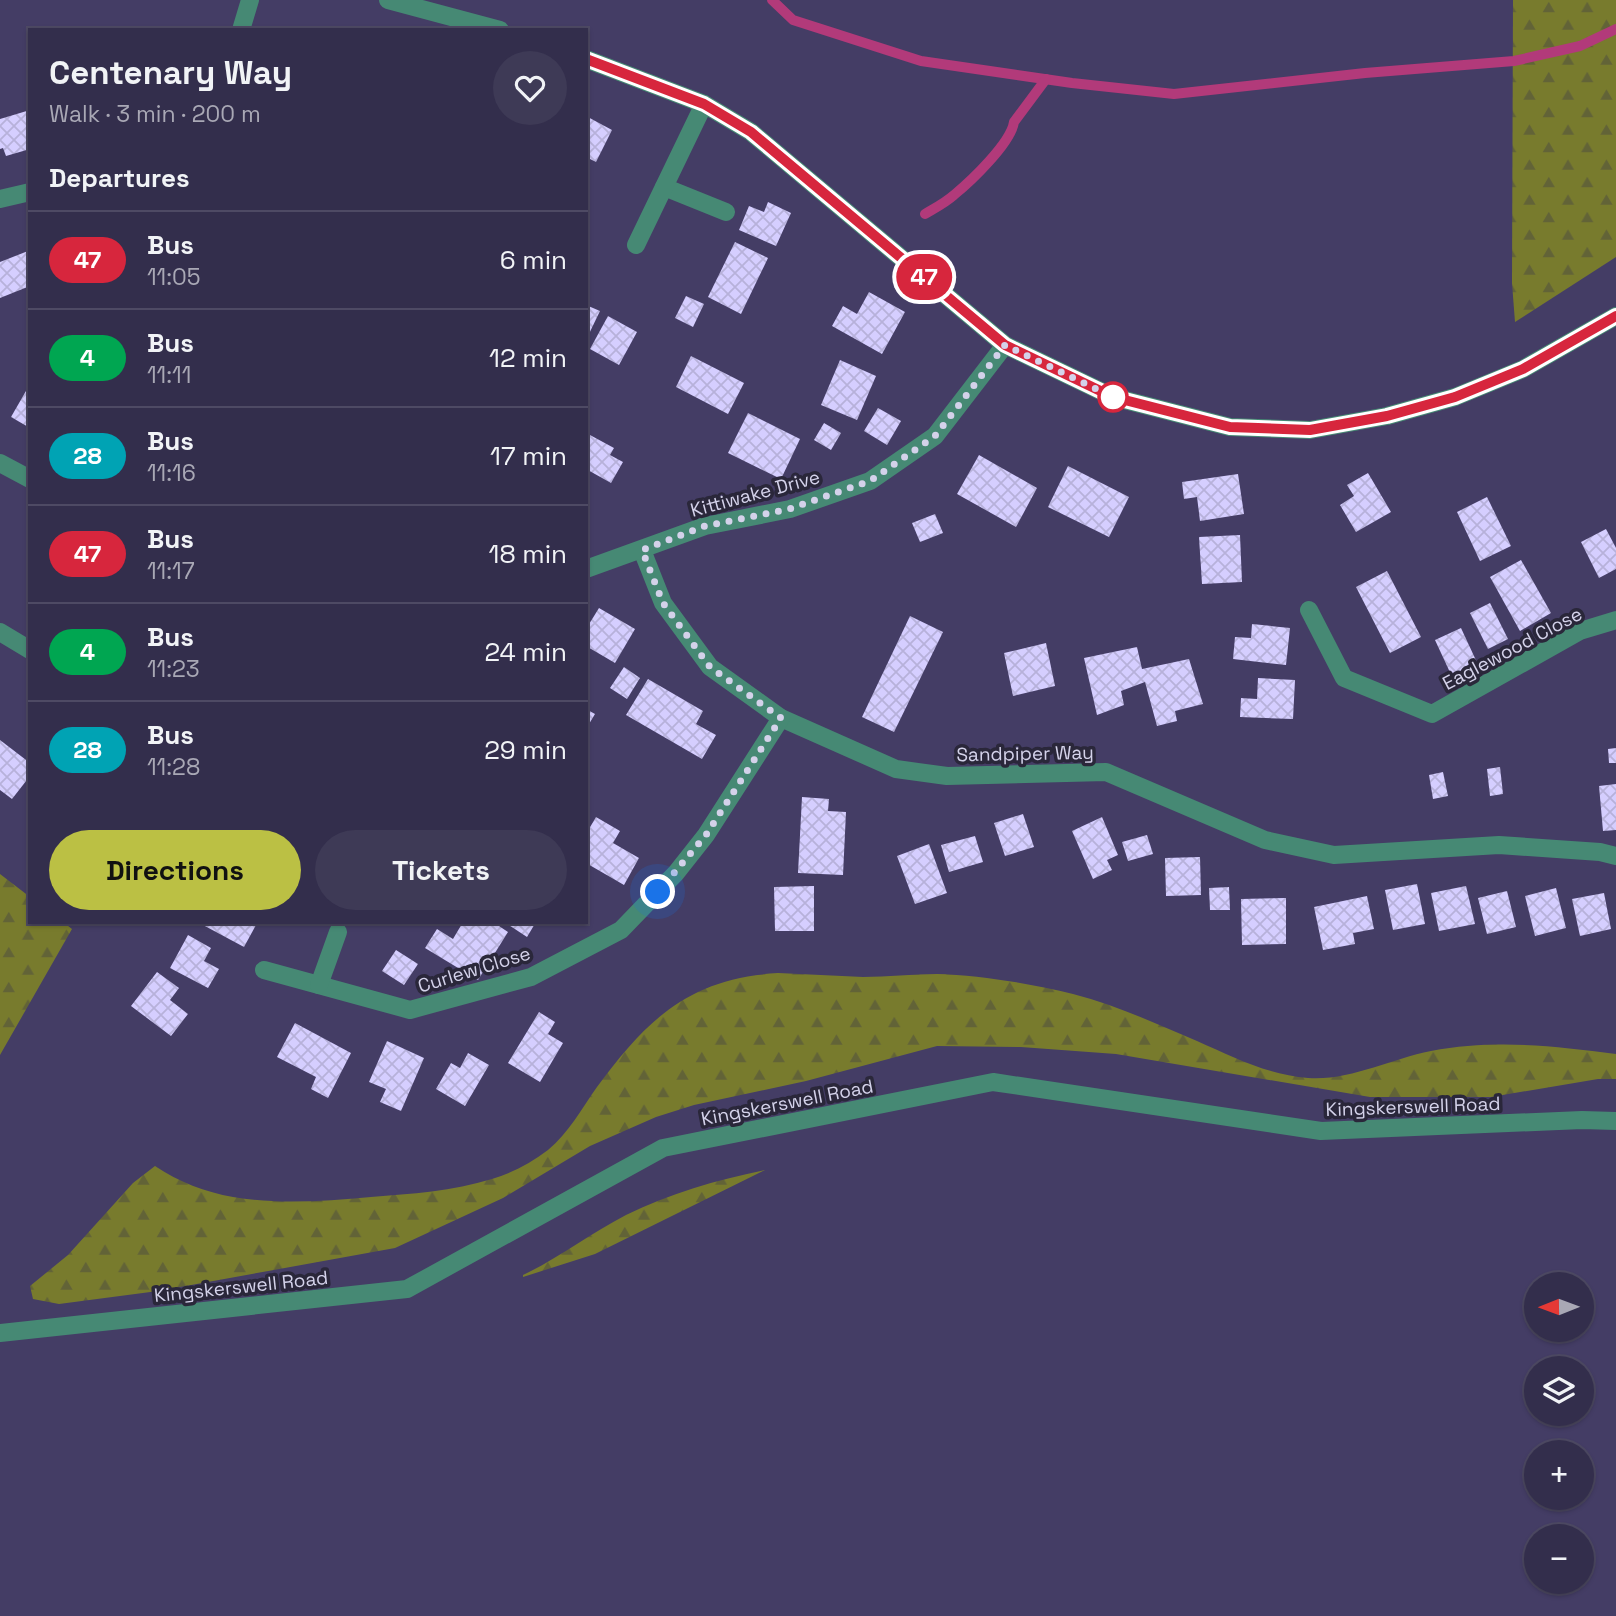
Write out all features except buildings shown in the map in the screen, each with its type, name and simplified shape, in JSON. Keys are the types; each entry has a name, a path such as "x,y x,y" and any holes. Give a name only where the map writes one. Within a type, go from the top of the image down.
{"street":[{"path":"242,28 250,0"},
{"path":"388,0 493,28"},
{"path":"588,60 704,104 751,132 1005,345 1113,397 1230,427 1310,430 1387,416 1455,397 1523,369 1616,316"},
{"path":"636,245 704,104"},
{"path":"664,187 726,212"},
{"path":"0,199 28,192"},
{"name":"Kittiwake Drive","path":"588,568 705,526 789,509 870,481 935,436 1005,345"},
{"path":"0,463 28,478"},
{"name":"Sandpiper Way","path":"642,550 663,603 710,667 781,718 895,769 947,776 1106,772 1265,840 1335,855 1499,845 1600,852 1616,856"},
{"name":"Eaglewood Close","path":"1309,610 1344,678 1432,714 1580,631 1616,620"},
{"path":"0,632 28,649"},
{"name":"Curlew Close","path":"264,970 410,1010 531,977 621,930 676,873 706,835 781,718"},
{"path":"318,985 338,932"},
{"name":"Kingskerswell Road","path":"0,1333 407,1289 663,1148 993,1082 1321,1131 1582,1120 1616,1121"}],"green space":[{"path":"1513,0 1616,0 1616,257 1515,322 1512,283"},
{"path":"0,874 28,895 28,924 66,924 72,929 0,1055"},
{"path":"778,973 863,977 954,975 1040,987 1105,1004 1251,1064 1308,1078 1355,1073 1431,1051 1501,1045 1546,1046 1616,1054 1616,1079 1598,1079 1491,1097 1370,1097 1116,1054 1021,1047 937,1046 806,1081 694,1105 656,1117 590,1146 503,1198 395,1248 158,1291 59,1304 33,1299 30,1286 68,1255 133,1183 155,1166 183,1182 212,1192 233,1197 285,1202 432,1191 477,1183 514,1171 555,1144 634,1041 673,1006 720,983"},
{"path":"765,1170 595,1254 523,1277 613,1222 643,1207 694,1188"}],"waterway":[{"path":"772,0 793,20 921,61 1072,83 1174,94 1365,73 1514,61 1580,46 1616,29"},
{"path":"925,214 951,198 989,161 1046,79"}],"bus line":[{"name":"47","path":"588,60 704,104 751,132 1005,345 1113,397 1230,427 1310,430 1387,416 1455,397 1523,369 1616,316"}],"route":[{"path":"658,892 706,835 781,718 710,667 663,603 642,550 705,526 789,509 870,481 935,436 1005,345 1113,397"}]}
